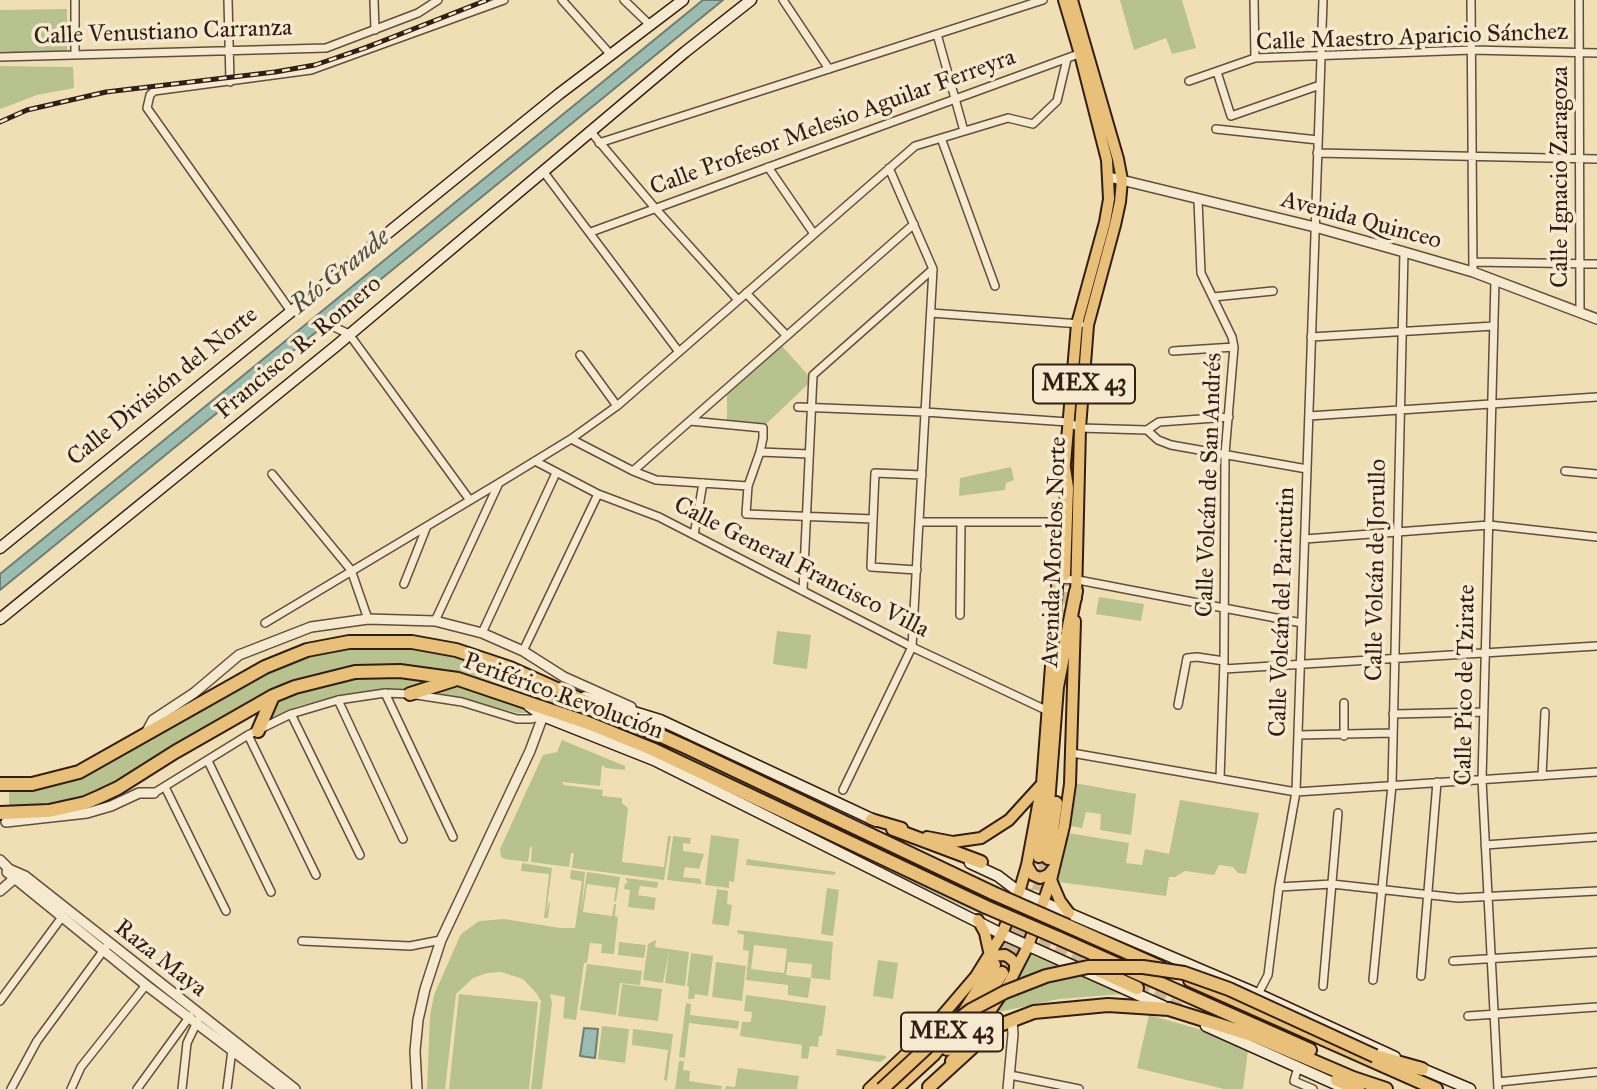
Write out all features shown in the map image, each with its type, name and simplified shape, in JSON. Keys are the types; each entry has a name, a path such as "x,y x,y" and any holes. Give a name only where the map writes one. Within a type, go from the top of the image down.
{"highway":[{"name":"MEX 43","path":"1061,576 1068,488 1064,468"},
{"name":"MEX 43","path":"1047,860 1048,804 1057,687 1077,585"},
{"name":"Periférico Revolución","path":"0,784 32,784 79,772 265,667 307,650 349,642 389,641 434,645 477,656 541,682 686,747 993,893 1068,920 1431,1087"},
{"name":"Periférico Revolución","path":"2,820 85,803 118,788 273,696 316,681 355,672 400,671 458,679 588,723 652,749 986,906 1397,1089"},
{"path":"410,694 458,679"},
{"path":"253,733 273,696"},
{"path":"1047,860 1056,806 1062,705"},
{"path":"892,829 981,862"},
{"name":"MEX 43","path":"896,1089 934,1054 949,1036 995,964"},
{"name":"MEX 43","path":"906,1089 959,1038 995,964"},
{"path":"882,1089 971,1010 1046,976 1088,967 1143,967 1184,973 1229,989 1375,1056 1431,1087"},
{"path":"1100,971 1137,988"},
{"path":"928,1088 992,1031 1012,1020 1034,1012 1108,1005 1170,1009 1255,1036 1386,1089"},
{"path":"1264,1047 1358,1089"},
{"path":"1375,1056 1422,1069"}],"main road":[{"name":"Calle División del Norte","path":"0,548 290,310 683,0"},
{"name":"Francisco R. Romero","path":"0,619 751,0"},
{"name":"Avenida Morelos Norte","path":"928,1088 980,1026 1016,971 1045,903 1051,880 1047,860 1064,827 1072,753 1083,324 1115,225 1122,180 1118,159 1084,52 1064,0"},
{"name":"Avenida Morelos Norte","path":"869,1089 995,964 1002,934 1027,865 1042,784 1061,576 1068,422 1083,324 1109,200 1107,160 1072,0"},
{"name":"Periférico Revolución","path":"541,682 660,720 998,876 1019,892 1045,903 1068,920 1258,994 1470,1089"},
{"path":"523,701 543,716 654,761 1002,934 1347,1089"},
{"path":"871,818 933,839 967,842 982,838 1009,820 1042,784"},
{"path":"1027,865 1033,875 1040,878 1048,875 1047,860"},
{"path":"1051,880 1068,920"},
{"path":"978,920 995,964 1005,955 1014,963 1016,971"}],"street":[{"path":"75,0 75,55"},
{"path":"228,0 230,82"},
{"path":"374,0 375,30"},
{"name":"Calle Venustiano Carranza","path":"0,57 326,48 418,13 438,0"},
{"name":"Calle Venustiano Carranza","path":"290,310 147,108 150,95 154,91 311,70 504,0"},
{"path":"562,0 611,55"},
{"path":"624,0 649,25"},
{"path":"783,0 829,69"},
{"path":"599,143 1043,0"},
{"path":"1255,0 1255,58"},
{"name":"Calle Volcán del Paricutin","path":"1258,994 1268,975 1279,887 1296,792 1323,0"},
{"path":"1471,0 1473,267 1597,264"},
{"name":"Calle Ignacio Zaragoza","path":"1579,0 1580,312"},
{"path":"937,34 964,131"},
{"name":"Calle Maestro Aparicio Sánchez","path":"1189,81 1255,58 1472,50 1597,53"},
{"name":"Calle Profesor Melesio Aguilar Ferreyra","path":"591,232 1084,52"},
{"path":"265,624 571,439 617,406 915,146 1008,118 1033,124 1057,101 1067,59"},
{"path":"1217,72 1231,117 1320,85"},
{"path":"1216,129 1318,140"},
{"path":"591,132 738,300"},
{"path":"941,138 995,286"},
{"path":"1318,153 1597,159"},
{"path":"768,167 814,234"},
{"path":"843,790 912,647 933,269 889,168"},
{"path":"543,171 679,352"},
{"name":"Avenida Quinceo","path":"1109,177 1473,267 1495,281 1597,319"},
{"name":"Calle Volcán de San Andrés","path":"1198,200 1200,273 1234,347 1225,454 1225,609 1220,779"},
{"path":"634,471 914,224"},
{"name":"Calle Volcán de Jorullo","path":"1373,980 1392,786 1404,252"},
{"path":"803,591 813,375 933,269"},
{"name":"Calle Pico de Tzirate","path":"1495,281 1482,780 1498,1086"},
{"path":"1213,297 1273,291"},
{"path":"746,293 787,336"},
{"path":"930,313 1083,324"},
{"path":"1311,337 1494,326"},
{"path":"334,327 349,334 469,499"},
{"path":"1173,351 1234,347"},
{"path":"580,355 617,406"},
{"path":"1309,416 1597,397"},
{"path":"798,407 925,412 1068,422 1080,428 1147,430 1159,422 1229,417"},
{"path":"690,421 763,428 764,438 748,486 746,514 873,519"},
{"path":"1147,430 1158,440 1171,445 1307,469"},
{"path":"571,439 656,480 748,486"},
{"path":"760,452 809,454"},
{"name":"Calle General Francisco Villa","path":"535,461 598,494 659,517 912,647 1048,711"},
{"path":"1565,471 1597,474"},
{"path":"482,633 556,473"},
{"path":"917,570 871,567 875,473 922,475"},
{"path":"272,474 351,570 368,619"},
{"path":"435,621 499,483"},
{"path":"694,535 703,483"},
{"path":"523,650 598,494"},
{"path":"919,522 1062,522"},
{"path":"960,615 961,523"},
{"path":"1305,539 1489,525 1597,537"},
{"path":"404,584 427,526"},
{"path":"1061,576 1077,585 1302,623"},
{"path":"144,736 153,720 194,693 239,655 311,627 368,619 435,621 482,633 523,650 564,677 660,720"},
{"path":"1178,705 1187,658 1197,657 1224,665 1300,664 1597,646"},
{"path":"385,693 453,837"},
{"path":"2,820 87,813 139,793 154,793 253,733 291,714 338,700 385,693 410,694 454,700 517,719 543,716"},
{"path":"338,700 403,839"},
{"path":"1344,703 1344,736"},
{"path":"1393,714 1483,712"},
{"path":"1542,776 1545,712"},
{"path":"291,714 360,855"},
{"path":"418,1089 415,1051 418,1020 441,940 530,751 543,716"},
{"path":"253,733 316,875"},
{"path":"1298,735 1393,733"},
{"path":"1072,753 1296,792 1597,772"},
{"path":"208,761 271,892"},
{"path":"1421,976 1437,782"},
{"path":"165,788 226,911"},
{"path":"1323,986 1338,813"},
{"path":"1485,845 1597,836"},
{"name":"Raza Maya","path":"0,860 195,1016 295,1089"},
{"name":"Raza Maya","path":"0,866 20,877 62,917 107,947 146,985 195,1016 232,1050 283,1089"},
{"path":"0,891 20,877"},
{"path":"1279,887 1332,884 1458,898 1597,891"},
{"path":"0,1001 62,917"},
{"path":"302,941 410,946 441,940"},
{"path":"11,1089 37,1041 107,947"},
{"path":"1452,961 1597,951"},
{"path":"71,1089 81,1067 146,985"},
{"path":"1468,1016 1597,1007"},
{"path":"137,1089 195,1016"},
{"path":"181,1089 187,1043 195,1016"},
{"path":"1008,1089 1012,1020"},
{"path":"227,1089 232,1050"},
{"path":"1298,1067 1294,1081 1313,1089"},
{"path":"1498,1086 1597,1072"},
{"path":"1010,1075 1079,1089"}],"green space":[{"path":"1120,0 1182,0 1196,48 1172,54 1166,38 1134,50"},
{"path":"67,9 67,56 0,56 0,10"},
{"path":"0,66 73,67 74,88 37,95 0,109"},
{"path":"781,345 808,375 808,384 765,425 727,423 727,395"},
{"path":"1011,467 1014,480 1006,483 1005,490 959,496 960,478"},
{"path":"1099,597 1144,604 1141,621 1096,614"},
{"path":"777,631 811,635 807,669 773,664"},
{"path":"353,647 416,648 439,651 485,664 648,734 998,901 996,906 705,766 645,741 464,675 414,666 356,666 331,670 287,684 233,712 104,788 65,802 9,809 9,789 35,789 80,779 279,668 323,653"},
{"path":"381,675 443,681 410,690 361,692 329,698 298,706 265,721 277,699 310,687"},
{"path":"460,684 500,697 527,713 427,690"},
{"path":"562,740 625,766 625,770 602,765 600,786 562,782 564,785 603,790 602,796 622,798 622,803 628,808 622,862 664,867 668,836 671,836 664,880 572,868 574,853 571,853 569,867 531,862 532,847 528,862 501,857 500,849 543,755 557,752"},
{"path":"663,758 986,913 985,915 969,909 732,796"},
{"path":"1074,783 1136,794 1131,835 1100,830 1101,814 1086,812 1082,828 1070,826"},
{"path":"1180,800 1259,813 1246,874 1238,873 1233,867 1219,865 1214,875 1185,871 1175,877 1169,877 1166,896 1058,882 1068,833 1129,843 1126,863 1142,865 1145,849 1169,854"},
{"path":"711,835 739,839 734,882 729,881 729,888 705,885"},
{"path":"673,836 691,838 690,844 683,843 683,851 704,854 699,869 685,867 683,877 700,879 702,884 667,880"},
{"path":"747,859 836,872 834,875 746,865"},
{"path":"522,863 552,868 546,914 550,902 548,918 544,918 549,874 521,871"},
{"path":"571,870 585,872 581,912 587,872 620,877 616,901 616,888 587,884 583,912 612,916 616,904 615,916 618,917 614,954 601,953 602,944 590,943 587,963 584,963 576,1020 563,1018 565,997 550,994 552,1003 542,1089 531,1089 541,1001 523,979 501,972 473,978 456,994 445,1089 427,1089 430,1016 434,995 461,934 479,921 504,919 575,928 582,881 570,879"},
{"path":"625,878 658,882 657,888 640,886 638,895 656,898 654,910 628,907 630,890 624,889 625,883 628,883"},
{"path":"827,888 839,890 833,936 821,934"},
{"path":"717,889 728,891 727,904 732,905 729,926 712,924"},
{"path":"738,930 833,942 830,980 811,978 808,998 788,995 788,985 746,980 749,951 743,950 744,935 737,933","holes":["754,945 787,949 784,973 751,969","788,962 812,964 811,978 786,975"]},
{"path":"656,940 655,947 689,952 685,986 665,983 669,951 663,983 643,980 648,944"},
{"path":"619,942 646,945 644,958 618,955"},
{"path":"691,953 713,956 708,996 695,994 694,999 688,999"},
{"path":"1029,954 1122,994 1059,999 994,1013"},
{"path":"878,960 898,963 893,999 873,996"},
{"path":"716,962 746,966 742,1001 712,997"},
{"path":"587,964 642,971 640,985 620,983 616,1015 580,1010"},
{"path":"622,984 662,989 658,1021 618,1016"},
{"path":"459,994 538,1002 529,1089 449,1089"},
{"path":"746,995 826,1006 822,1036 819,1036 818,1047 810,1046 808,1059 801,1058 802,1045 740,1036 742,1022 751,1022 752,1012 744,1011"},
{"path":"686,1003 691,1004 690,1015 739,1021 738,1029 689,1023 685,1058 679,1057"},
{"path":"1149,1015 1206,1031 1248,1050 1243,1089 1224,1089 1137,1068"},
{"path":"602,1026 629,1029 625,1063 598,1059"},
{"path":"633,1029 673,1034 667,1081 664,1080 668,1050 632,1045"},
{"path":"837,1049 886,1058 880,1062 836,1055"},
{"path":"679,1061 684,1061 683,1070 690,1071 689,1081 722,1086 721,1089 675,1089"},
{"path":"738,1068 799,1076 797,1089 725,1089 726,1086 735,1087"}],"water":[{"path":"703,0 723,0 0,590 0,574"},
{"path":"584,1028 598,1029 595,1058 580,1056"}],"tunnel":[{"path":"1063,640 1064,574"},
{"path":"994,964 1019,914 1039,856"},
{"path":"1002,973 1029,918 1048,858"},
{"path":"1031,925 1035,936 1048,946 1095,968"},
{"path":"1137,988 1181,1009"}],"railway":[{"path":"0,122 27,110 106,92 315,65 487,0"}],"water label":[{"name":"Río Grande","path":"341,272"}]}
